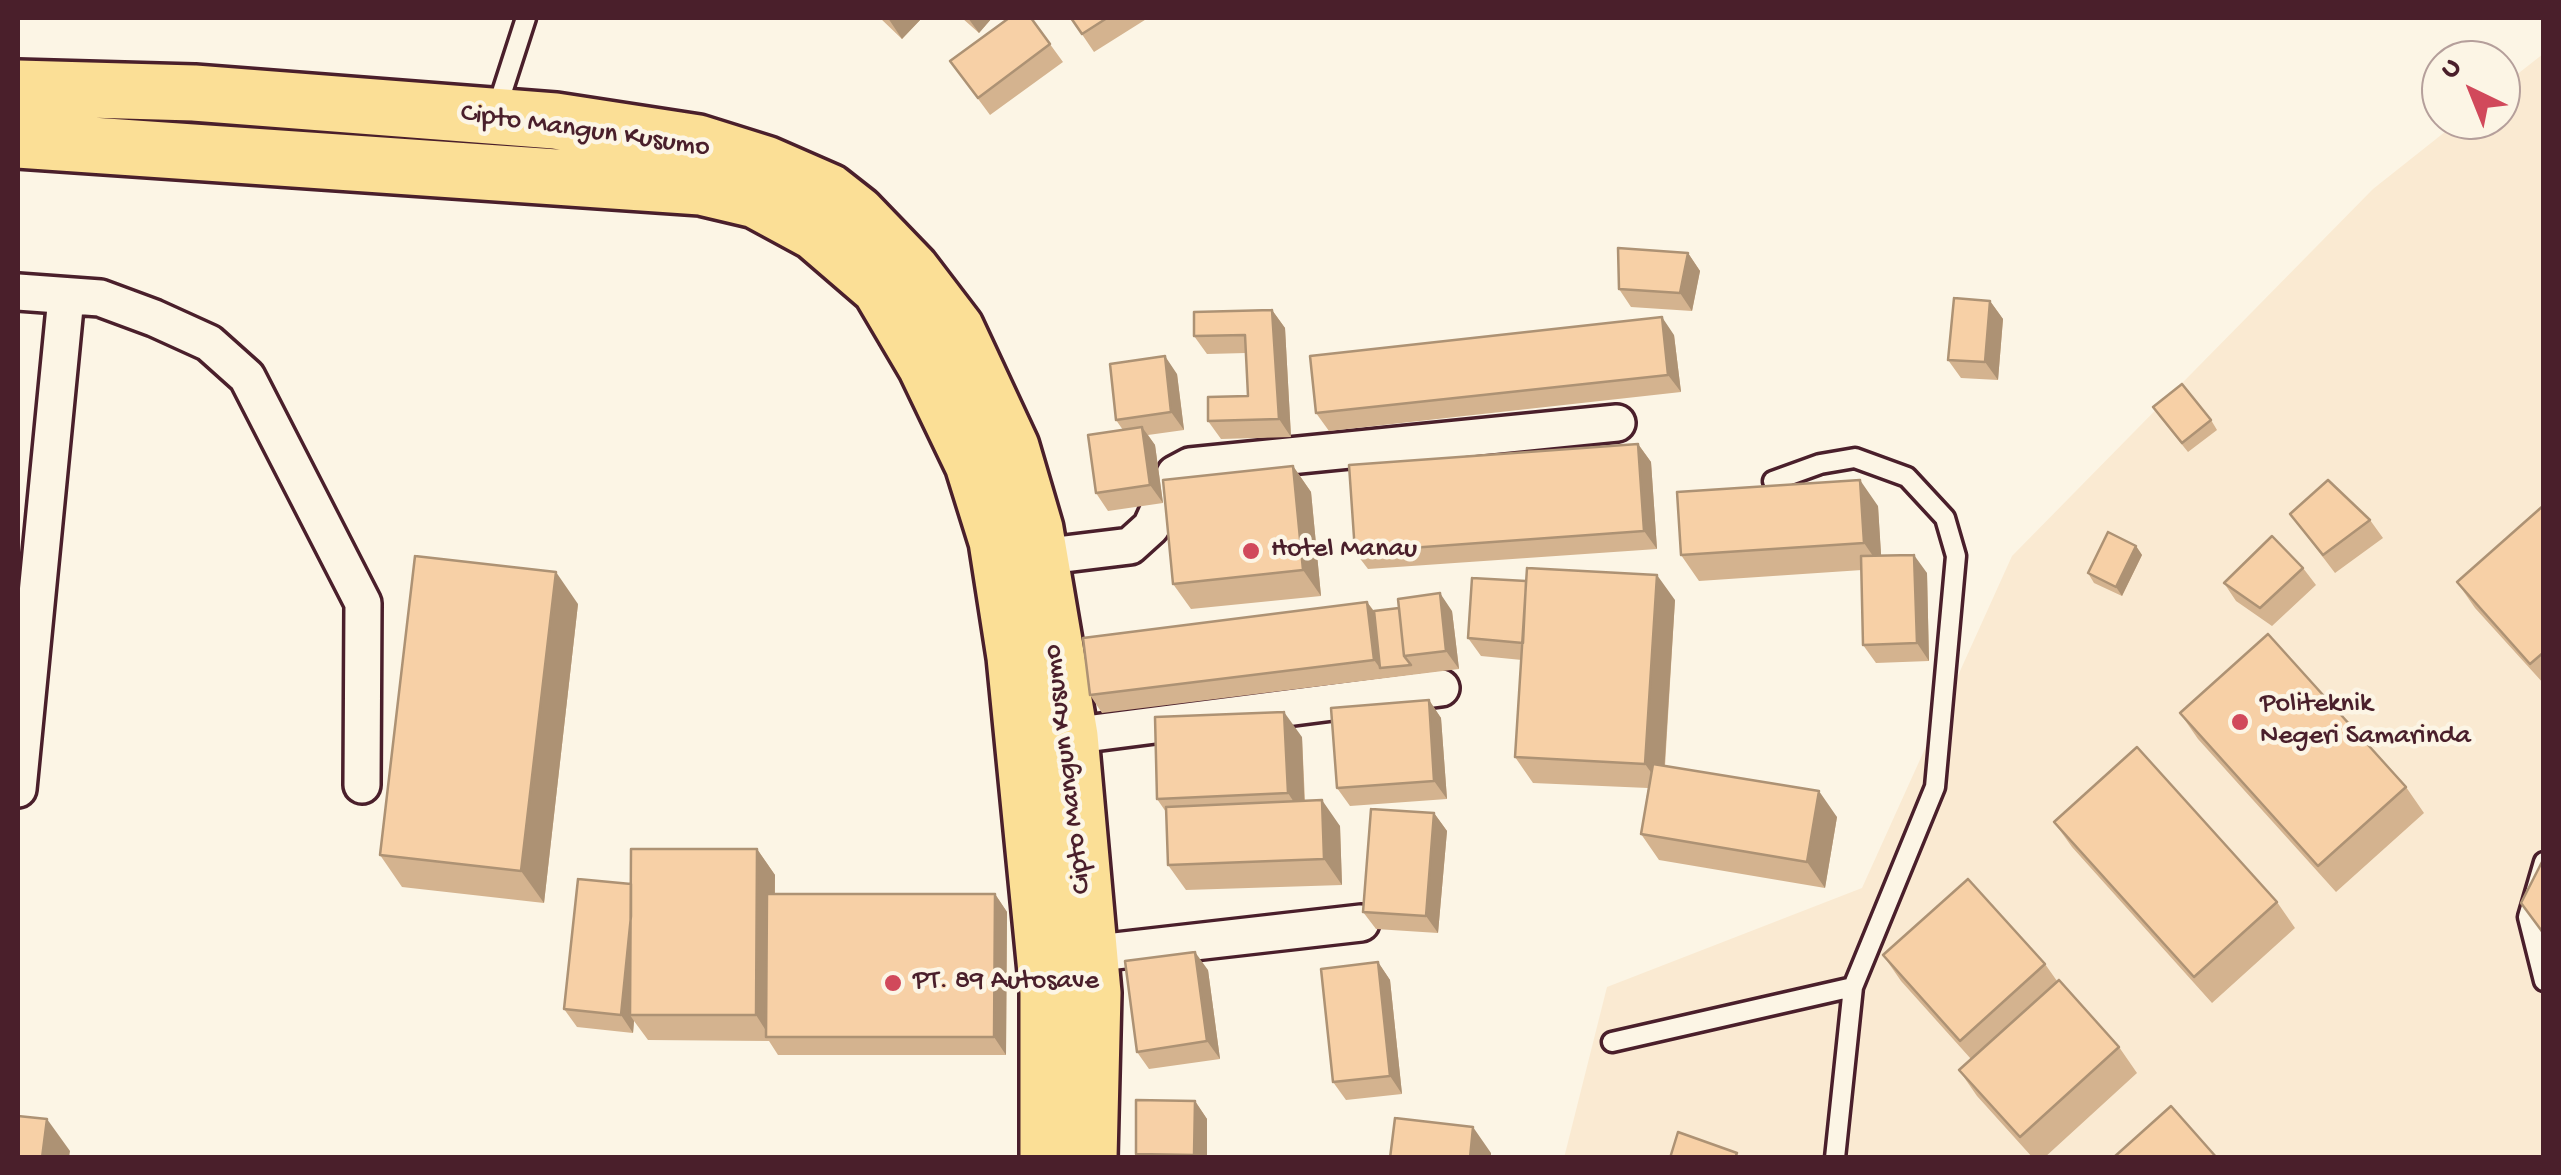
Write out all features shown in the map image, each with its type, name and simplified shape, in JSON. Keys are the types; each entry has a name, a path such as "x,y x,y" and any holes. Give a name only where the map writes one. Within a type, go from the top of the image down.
{"highway":[{"name":"Cipto Mangun Kusumo","path":"18,88 194,93 556,121 698,143 765,164 813,185 857,214 910,270 956,330 1011,446 1035,528 1070,736 1093,993 1089,1158"},
{"name":"Cipto Mangun Kusumo","path":"18,140 700,187 756,200 815,232 880,288 926,366 972,464 997,541 1015,656 1048,992 1048,1158"}],"street":[{"path":"18,292 100,298 209,343 246,376 364,602 362,785"},
{"path":"18,789 66,297"},
{"path":"1040,557 1130,546 1152,527 1174,474 1190,466 1616,424"},
{"path":"1070,736 1441,688"},
{"path":"1089,954 1361,923"}],"lane":[{"path":"494,116 526,18"},
{"path":"1773,481 1820,464 1855,458 1907,477 1945,518 1956,556 1935,786 1854,987 1836,1158"},
{"path":"2544,862 2528,917 2544,981"},
{"path":"1612,1042 1854,987"}],"shaded area":[{"name":"Politeknik Negeri Samarinda","path":"2543,54 2543,1157 1564,1158 1607,987 1862,888 2012,556 2373,189 2435,140 2521,140 2521,71"}],"building":[{"path":"1009,18 1031,18 1050,44 978,98 950,61"},
{"path":"1071,18 1107,18 1082,34"},
{"path":"1618,248 1688,253 1680,293 1619,289"},
{"path":"1954,298 1990,301 1985,362 1948,360"},
{"path":"1272,310 1279,419 1208,421 1208,397 1248,396 1245,335 1194,336 1194,312"},
{"path":"1662,317 1668,375 1316,413 1310,356"},
{"path":"1165,356 1171,412 1116,420 1110,364"},
{"path":"2182,384 2211,420 2182,443 2153,407"},
{"path":"1142,427 1150,485 1096,493 1088,435"},
{"path":"1638,444 1644,531 1355,552 1349,465"},
{"name":"Hotel Manau","path":"1293,466 1303,570 1173,584 1163,480"},
{"path":"1860,480 1864,543 1681,555 1677,492"},
{"path":"2328,480 2370,520 2323,555 2290,514"},
{"path":"2544,505 2544,652 2530,664 2457,582"},
{"path":"2108,532 2136,546 2116,587 2088,573"},
{"path":"2272,536 2303,568 2260,608 2224,583"},
{"path":"1914,555 1917,643 1863,645 1861,556"},
{"path":"415,556 556,572 521,871 380,855"},
{"path":"1527,568 1657,575 1645,764 1515,757"},
{"path":"1472,578 1526,581 1523,643 1468,638"},
{"path":"1440,593 1446,651 1404,656 1398,599"},
{"path":"1367,602 1374,660 1090,695 1083,638"},
{"path":"1399,608 1404,656 1411,665 1380,668 1374,611"},
{"path":"2268,634 2406,787 2318,866 2180,713"},
{"path":"1429,700 1434,781 1337,788 1331,708"},
{"path":"1284,712 1288,793 1157,799 1155,717"},
{"path":"2137,747 2277,902 2194,977 2054,822"},
{"path":"1653,764 1819,791 1807,862 1641,834"},
{"path":"1322,800 1324,859 1168,865 1166,807"},
{"path":"1371,809 1434,813 1426,916 1363,912"},
{"path":"631,849 757,849 756,1015 630,1015"},
{"path":"2544,858 2544,934 2521,903"},
{"path":"578,879 631,884 621,1015 564,1009"},
{"path":"1968,879 2045,964 1960,1041 1883,955"},
{"name":"PT. 89 Autosave","path":"767,894 995,894 994,1037 766,1037"},
{"path":"1195,952 1207,1041 1137,1052 1125,961"},
{"path":"1378,962 1390,1076 1333,1082 1321,969"},
{"path":"2059,980 2119,1047 2020,1137 1959,1070"},
{"path":"1136,1100 1195,1101 1194,1155 1136,1154"},
{"path":"2171,1106 2217,1158 2113,1158"},
{"path":"18,1116 47,1119 42,1158 18,1158"},
{"path":"1395,1118 1473,1127 1470,1158 1390,1158"},
{"path":"1678,1132 1737,1153 1735,1158 1670,1158"}],"place":[{"name":"Hotel Manau","path":"1251,551"},
{"name":"Politeknik Negeri Samarinda","path":"2240,722"},
{"name":"PT. 89 Autosave","path":"893,983"}]}
